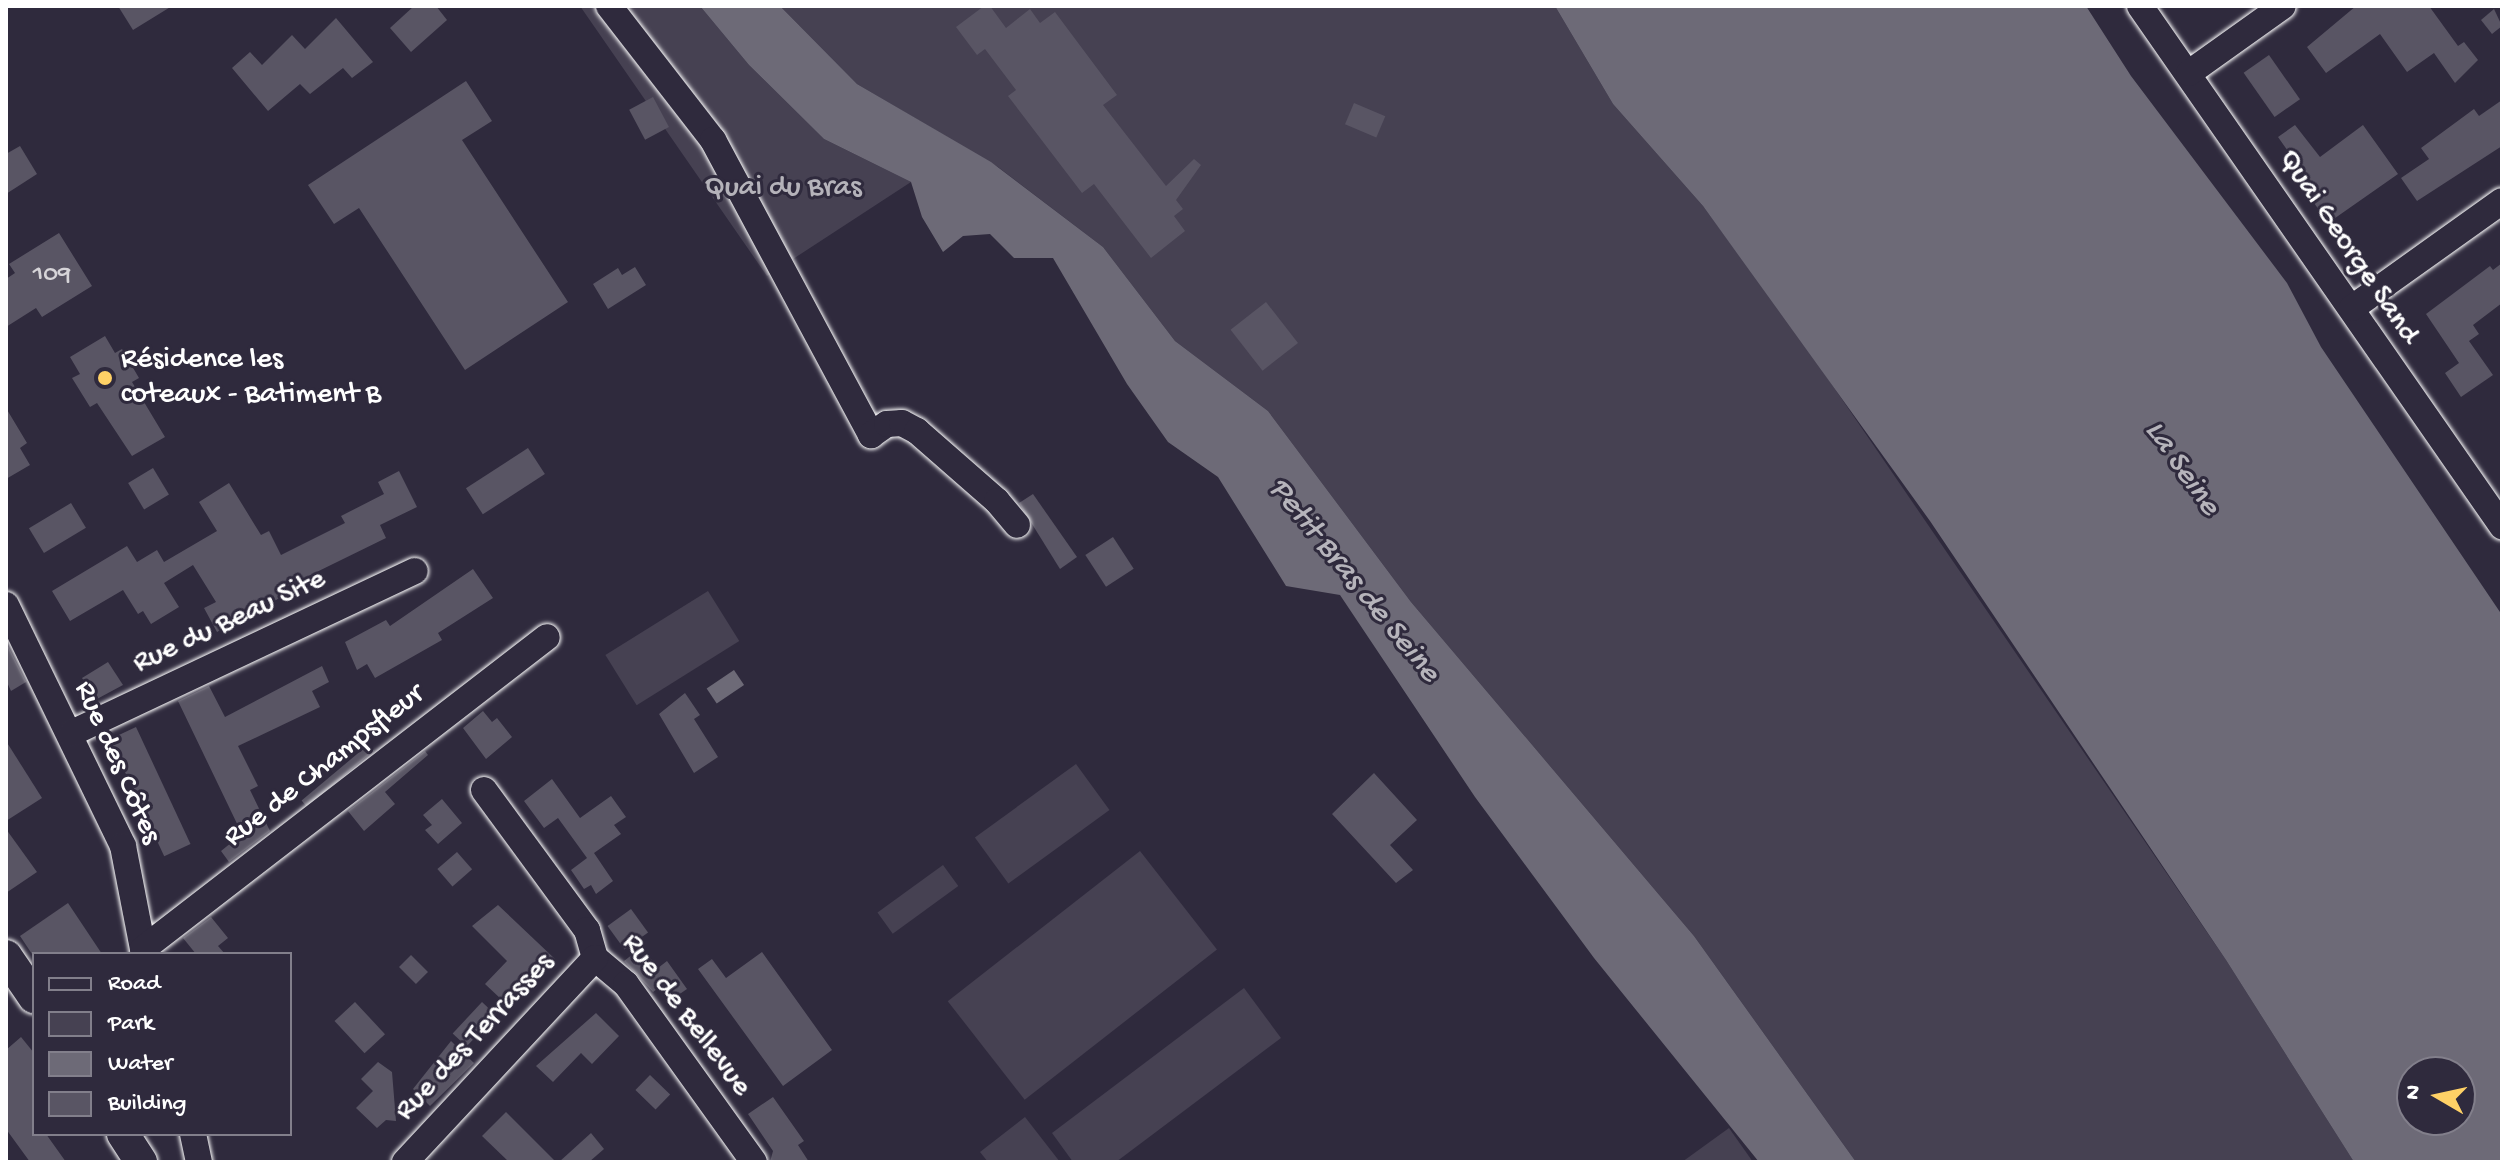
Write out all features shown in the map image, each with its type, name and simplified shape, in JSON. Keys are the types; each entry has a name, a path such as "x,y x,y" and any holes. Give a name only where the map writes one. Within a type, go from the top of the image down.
{"main road":[{"path":"6,956 32,994"},
{"path":"124,1136 141,1162"}],"street":[{"path":"609,6 713,140 871,435 887,424 902,423 917,431 997,501 1017,525"},
{"name":"Quai George Sand","path":"2140,6 2352,308 2362,331 2502,526"},
{"path":"2189,73 2283,6"},
{"path":"2352,308 2502,201"},
{"name":"Rue du Beau Site","path":"72,733 415,571"},
{"name":"Rue des Côtes","path":"6,605 72,733 123,846 144,951"},
{"name":"Rue de Champsfleur","path":"144,951 547,637"},
{"name":"Rue de Bellevue","path":"484,790 587,930 595,958 626,984 754,1162"},
{"name":"Rue des Terrasses","path":"405,1162 595,958"},
{"path":"184,1136 189,1162"},
{"path":"193,1136 199,1162"}],"green space":[{"name":"Quai du Bras","path":"580,6 700,6 749,65 824,139 911,182 767,276"},
{"path":"780,6 1555,6 1613,104 1703,206 1798,335 2226,960 2354,1162 1856,1162 1694,936 1411,602 1268,411 1175,341 1103,247 998,167 857,84"},
{"path":"708,591 739,641 637,705 605,655"},
{"path":"1076,764 1110,810 1008,884 975,837"},
{"path":"1140,851 1217,950 1025,1100 948,1001"},
{"path":"943,865 958,886 893,934 877,913"},
{"path":"1244,988 1281,1038 1116,1162 1073,1162 1052,1133"},
{"path":"1025,1117 1060,1162 988,1162 980,1152"},
{"path":"1729,1128 1753,1162 1682,1162"}],"water":[{"name":"Petit Bras de Seine","path":"700,6 780,6 857,84 991,162 1103,247 1175,341 1268,411 1411,602 1694,936 1856,1162 1759,1162 1594,958 1475,797 1340,595 1286,586 1218,477 1168,442 1127,384 1053,258 1014,258 990,234 963,236 943,252 922,217 911,182 824,139 749,65"},
{"name":"La Seine","path":"1555,6 2086,6 2131,76 2287,283 2321,347 2502,615 2502,1162 2354,1162 2226,960 1930,521 1703,206 1613,104"},
{"path":"734,670 744,685 717,703 707,688"}],"building":[{"path":"118,6 172,6 133,30"},
{"path":"414,6 436,6 447,20 411,52 390,28"},
{"path":"984,6 990,6 1006,28 1030,9 1040,23 1055,12 1117,95 1103,105 1166,186 1194,159 1201,165 1176,200 1183,209 1174,216 1185,231 1151,258 1094,184 1082,193 1008,96 1016,90 985,49 977,55 956,27"},
{"path":"2356,6 2429,6 2458,46 2464,42 2478,60 2455,83 2434,53 2407,72 2380,34 2326,73 2307,47"},
{"path":"2494,9 2502,26 2492,34 2481,20"},
{"path":"336,18 373,62 352,78 343,68 310,94 300,84 268,111 232,68 250,52 262,65 292,35 305,49"},
{"path":"2269,55 2300,99 2275,117 2244,73"},
{"path":"466,81 492,121 462,140 568,302 465,370 359,208 334,224 308,185"},
{"path":"653,97 669,127 645,140 629,110"},
{"path":"2502,100 2502,146 2417,201 2401,178 2429,159 2421,148 2474,109 2479,116"},
{"path":"1354,103 1385,116 1376,137 1345,124"},
{"path":"2295,125 2320,157 2363,125 2398,174 2328,223 2312,200 2319,195 2278,137"},
{"path":"20,146 37,174 6,194 6,154"},
{"path":"59,233 92,286 42,317 36,308 6,327 6,279 15,273 9,264"},
{"path":"2502,263 2502,303 2473,325 2479,334 2469,341 2493,375 2461,397 2445,373 2459,363 2426,314 2490,266 2493,270"},
{"path":"635,267 646,285 608,309 593,284 618,268 622,275"},
{"path":"1266,302 1298,343 1263,371 1231,330"},
{"name":"Résidence les coteaux - Batiment B","path":"105,336 115,353 122,349 139,378 132,382 165,437 132,456 97,403 90,407 72,378 80,374 70,357"},
{"path":"6,408 27,443 20,448 30,465 6,479"},
{"path":"528,448 545,474 483,514 466,488"},
{"path":"153,468 169,495 144,510 128,483"},
{"path":"399,471 417,507 380,525 386,538 284,588 287,594 217,632 204,608 216,602 193,565 164,583 179,607 151,624 143,611 138,614 123,590 70,621 52,591 127,546 137,562 157,550 164,562 217,531 199,502 229,483 261,535 269,531 281,555 345,523 341,516 384,494 378,482"},
{"path":"1033,494 1077,557 1060,569 1019,503"},
{"path":"71,503 86,528 44,553 29,528"},
{"path":"1113,537 1134,569 1106,587 1085,555"},
{"path":"473,569 493,598 438,633 442,640 375,678 367,664 357,670 345,642 386,620 390,626"},
{"path":"6,642 26,682 11,691 6,680"},
{"path":"108,662 123,685 97,699 82,678"},
{"path":"322,666 329,682 312,691 320,707 238,746 258,786 250,790 270,831 229,862 221,851 242,834 178,701 209,686 225,717"},
{"path":"685,693 700,715 694,719 718,757 694,773 659,714"},
{"path":"483,711 492,722 497,718 512,737 486,759 463,728"},
{"path":"136,727 191,844 164,856 110,739"},
{"path":"6,741 42,798 6,821"},
{"path":"369,744 374,750 307,807 302,801"},
{"path":"425,751 428,755 385,792 395,804 364,831 348,811"},
{"path":"1374,773 1417,820 1390,845 1413,870 1396,883 1332,814"},
{"path":"552,779 580,818 611,796 626,817 614,825 621,834 594,853 613,881 596,894 591,885 584,889 571,870 587,858 558,818 544,828 524,801"},
{"path":"442,799 462,823 438,844 425,830 432,825 423,815"},
{"path":"6,829 37,872 6,893"},
{"path":"457,852 472,869 452,886 437,869"},
{"path":"68,903 101,952 32,954 20,936"},
{"path":"498,905 555,959 537,977 531,971 502,1000 485,984 507,961 472,926"},
{"path":"631,909 648,932 625,950 608,926"},
{"path":"211,917 228,938 218,946 223,952 194,952 183,938"},
{"path":"642,947 658,968 667,961 687,989 671,1000 661,986 653,992 624,961"},
{"path":"762,952 832,1050 783,1086 698,969 712,959 726,978"},
{"path":"411,955 428,972 416,984 399,967"},
{"path":"355,1002 385,1034 365,1053 335,1021"},
{"path":"482,1002 496,1015 467,1046 453,1033"},
{"path":"596,1013 619,1036 592,1064 581,1053 553,1082 536,1066"},
{"path":"21,1037 32,1051 32,1136 47,1136 66,1162 30,1162 6,1129 6,1050"},
{"path":"451,1041 474,1063 430,1106 413,1089"},
{"path":"378,1062 392,1072 396,1121 386,1120 377,1128 356,1108 373,1091 361,1079"},
{"path":"650,1075 670,1094 656,1110 635,1090"},
{"path":"773,1097 804,1141 798,1145 809,1162 770,1162 773,1151 748,1114"},
{"path":"506,1112 556,1162 509,1162 482,1136"},
{"path":"591,1133 604,1149 589,1162 559,1162"}],"place":[{"name":"Résidence les coteaux - Batiment B","path":"105,378"}]}
